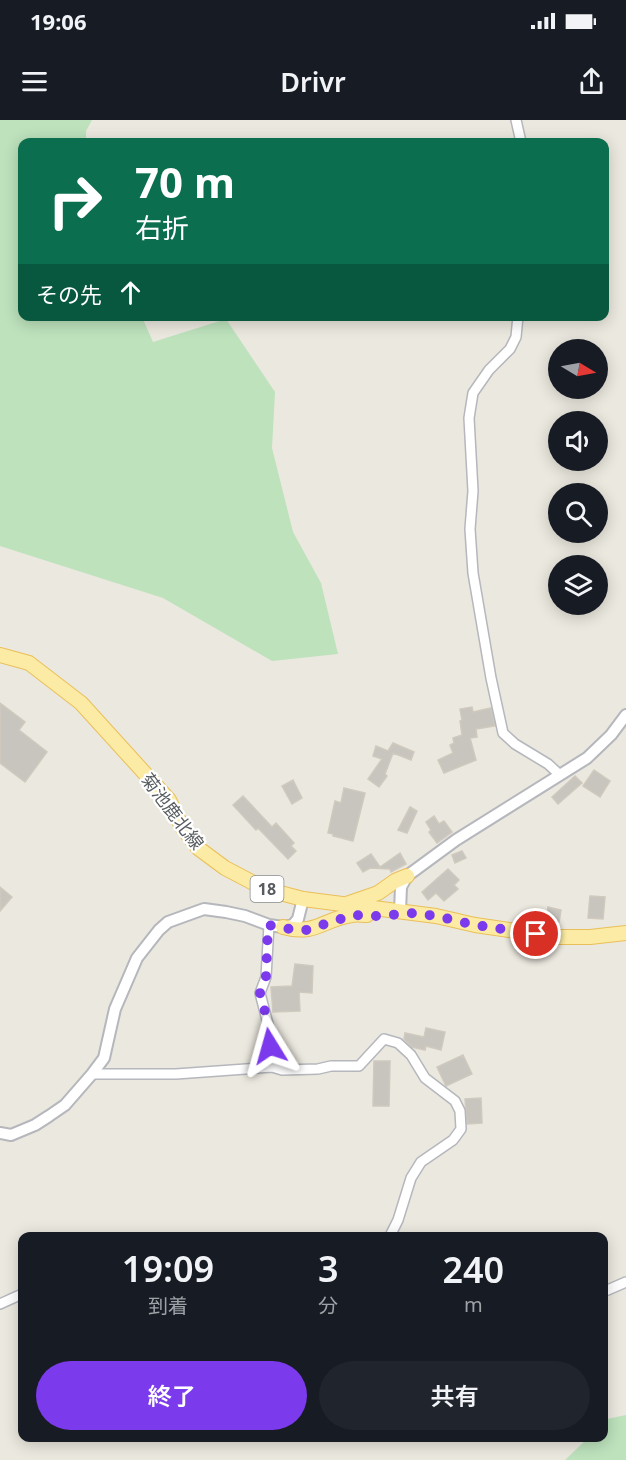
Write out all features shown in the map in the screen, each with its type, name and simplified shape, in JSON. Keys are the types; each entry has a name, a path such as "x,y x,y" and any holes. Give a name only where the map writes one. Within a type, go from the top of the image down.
{"main road":[{"name":"菊池鹿北線","path":"0,655 29,663 81,703 169,800 182,826 198,848 225,868 265,889 303,899 436,916 475,925 556,937 590,937 626,933"},
{"path":"341,905 378,893 407,876"},
{"path":"283,927 306,930 353,915 377,916 407,912"}],"street":[{"path":"516,120 520,138"},
{"path":"518,321 516,337 510,349 489,370 473,393 469,418 473,491 470,529 472,573 503,733 560,775"},
{"path":"407,912 401,887 407,876 456,840 587,758 611,735 626,715"},
{"path":"0,1133 11,1135 35,1125 66,1105 92,1074 104,1058 115,1009 137,958 168,922 204,909 236,914 268,925 283,927 293,925 298,920 303,899"},
{"path":"268,925 266,976 260,993 268,1023 272,1067"},
{"path":"92,1074 176,1074 272,1067 282,1070 359,1066 384,1039 398,1043 411,1055 425,1078 455,1101 460,1111 461,1129 453,1140 421,1162 411,1178 392,1232"},
{"path":"608,1290 626,1282"},
{"path":"0,1304 18,1296"}],"green space":[{"path":"0,120 92,120 86,131 86,138 18,138 18,321 144,321 153,342 220,321 227,321 275,392 272,448 293,532 321,583 338,654 272,661 163,598 0,546"},
{"path":"626,1415 626,1460 565,1460 584,1442 608,1442 608,1419"}],"building":[{"path":"0,703 25,722 19,730 47,752 25,782 0,763"},
{"path":"472,707 473,712 491,708 495,726 476,729 477,737 470,738 476,760 444,773 438,760 453,753 450,745 454,743 453,738 462,735 460,709"},
{"path":"393,743 414,752 411,760 393,753 385,774 387,776 379,787 368,779 382,759 373,756 376,746 388,751"},
{"path":"594,770 610,781 600,797 583,786"},
{"path":"575,776 582,783 558,804 552,797"},
{"path":"293,780 302,798 292,804 282,786"},
{"path":"344,788 365,793 353,841 328,833 335,801 341,803"},
{"path":"243,796 272,827 276,823 294,843 291,846 296,851 288,859 233,805"},
{"path":"410,807 417,811 407,833 398,830"},
{"path":"434,816 439,824 444,821 452,832 437,843 429,832 431,830 426,822"},
{"path":"462,851 466,858 455,863 452,855"},
{"path":"400,853 406,864 391,872 390,869 370,868 363,872 357,863 371,854 380,867"},
{"path":"448,869 459,880 454,885 458,889 444,901 436,893 428,900 422,892"},
{"path":"0,887 12,897 0,911"},
{"path":"590,896 605,897 603,919 588,918"},
{"path":"548,907 561,910 559,922 554,921 553,925 537,923 539,912 547,913"},
{"path":"295,964 313,966 312,993 299,992 300,1011 273,1012 271,987 292,986"},
{"path":"426,1028 445,1032 441,1050 426,1046 425,1050 412,1047 404,1039 405,1033 424,1037"},
{"path":"463,1055 472,1074 446,1086 437,1067"},
{"path":"374,1061 390,1061 389,1106 373,1106"},
{"path":"481,1098 482,1123 467,1124 465,1099"}],"route":[{"path":"270,1046 268,1023 260,993 266,976 268,925 306,930 353,915 414,913 536,934"}]}
